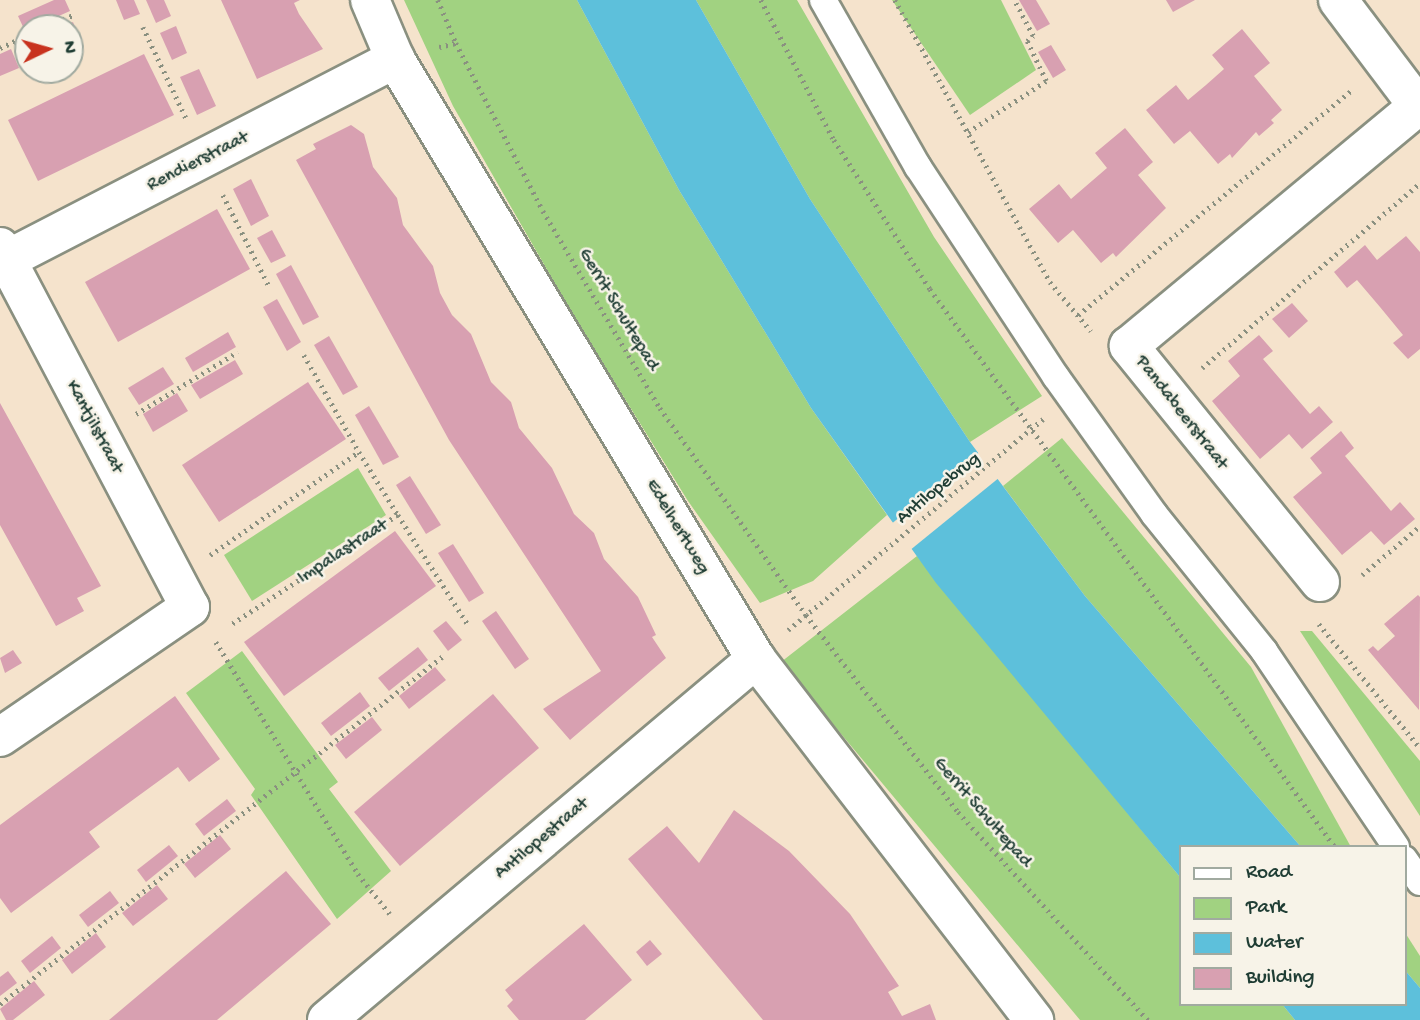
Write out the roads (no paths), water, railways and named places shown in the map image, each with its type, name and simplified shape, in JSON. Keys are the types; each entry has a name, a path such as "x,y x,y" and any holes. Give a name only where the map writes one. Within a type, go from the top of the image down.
{"street":[{"name":"Edelhertweg","path":"370,0 395,59 756,659 1034,1020"},
{"path":"1338,0 1419,106"},
{"name":"Rendierstraat","path":"2,257 395,59"},
{"name":"Pandabeerstraat","path":"1320,582 1166,398 1129,346 1419,106"},
{"name":"Kantjilstraat","path":"0,737 192,608 2,257"},
{"name":"Antilopestraat","path":"327,1020 756,659"}],"lane":[{"path":"823,0 918,167 1056,377 1154,514 1264,651 1395,845"},
{"path":"1406,862 1420,882"}],"water":[{"path":"577,0 696,0 810,199 970,442 1085,596 1299,845 1178,845 1178,875 936,583 811,408 679,190"},
{"path":"1406,971 1420,988 1420,1020 1295,1020 1284,1006 1406,1006"}]}
